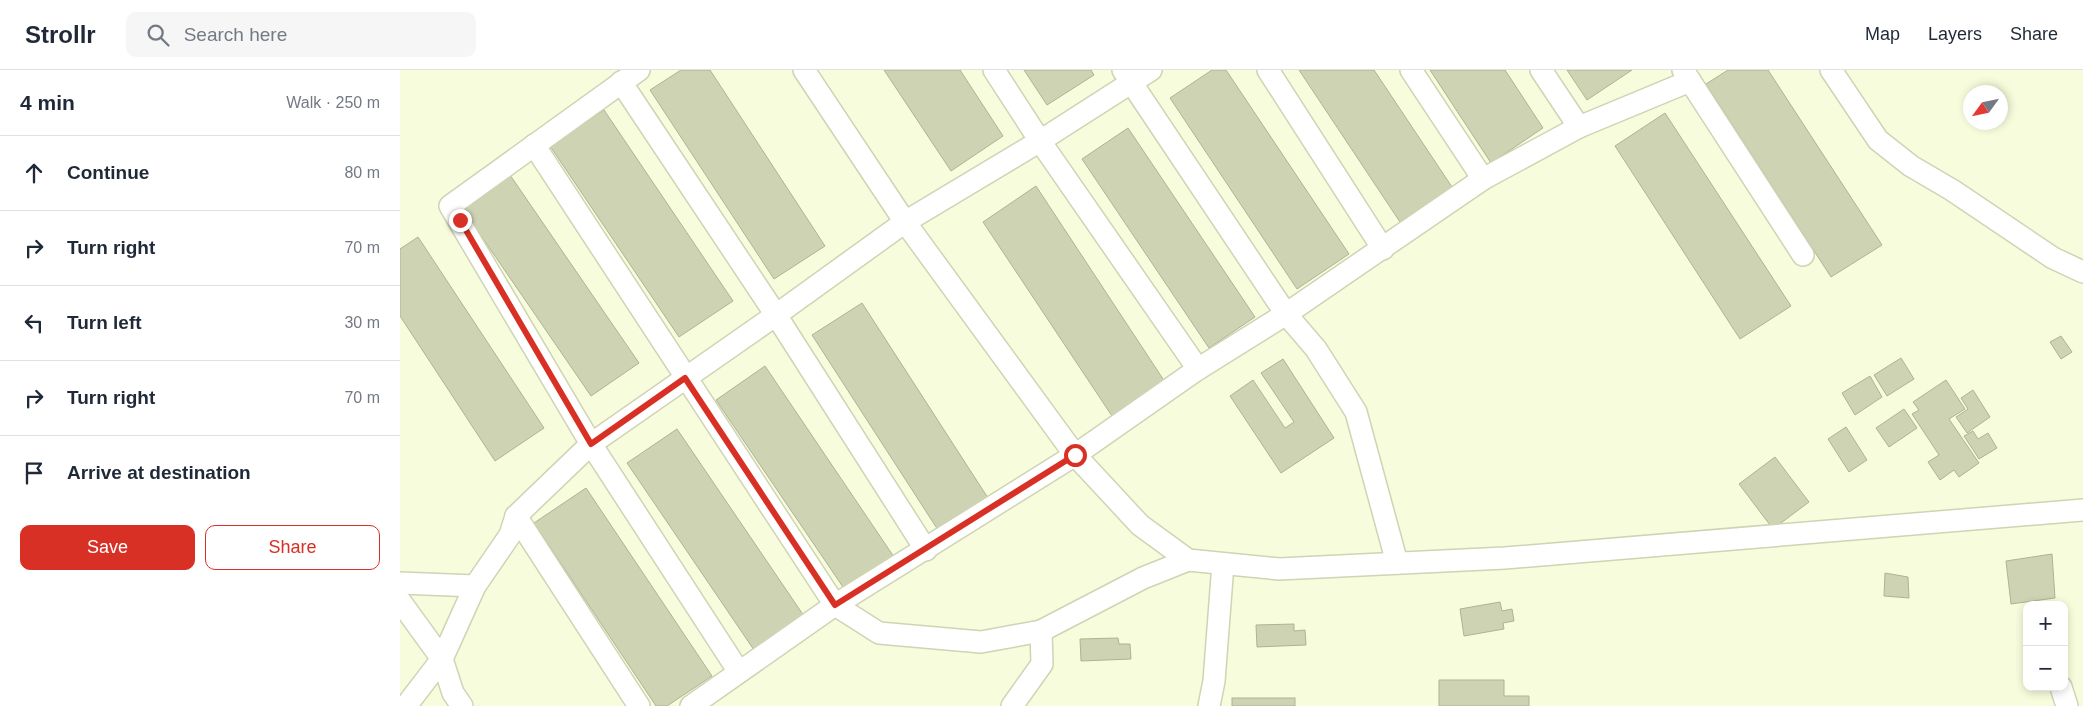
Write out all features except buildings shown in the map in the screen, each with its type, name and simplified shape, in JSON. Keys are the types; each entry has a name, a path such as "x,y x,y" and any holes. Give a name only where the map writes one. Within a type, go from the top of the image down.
{"street":[{"path":"639,70 450,206 591,444 740,672"},
{"path":"804,70 905,222 1075,455 1140,525 1188,560"},
{"path":"994,70 1040,141 1198,369"},
{"path":"406,706 442,659 475,586 510,535 516,516 591,444 905,222 1040,141 1126,76 1151,70"},
{"path":"1268,70 1383,249"},
{"path":"1411,70 1483,179"},
{"path":"1541,70 1579,127"},
{"path":"1831,70 1878,140 1912,166 1952,190 2053,258 2083,272"},
{"path":"691,706 835,605 926,550 1075,455 1198,369 1286,314 1483,179 1579,127 1686,75 1803,255"},
{"path":"1126,76 1286,314 1316,349 1356,412 1397,563"},
{"path":"621,82 776,315 926,550"},
{"path":"534,145 835,605 879,633 981,642 1041,631 1143,578 1188,560 1279,569 1515,557 2083,510"},
{"path":"516,516 639,706"},
{"path":"1208,706 1214,681 1223,564"},
{"path":"400,583 475,586"},
{"path":"400,601 442,659 453,693 462,706"},
{"path":"1012,706 1042,664 1041,631"},
{"path":"2062,691 2068,706"}],"route":[{"path":"460,220 591,444 685,378 835,605 926,550 1075,455"}]}
